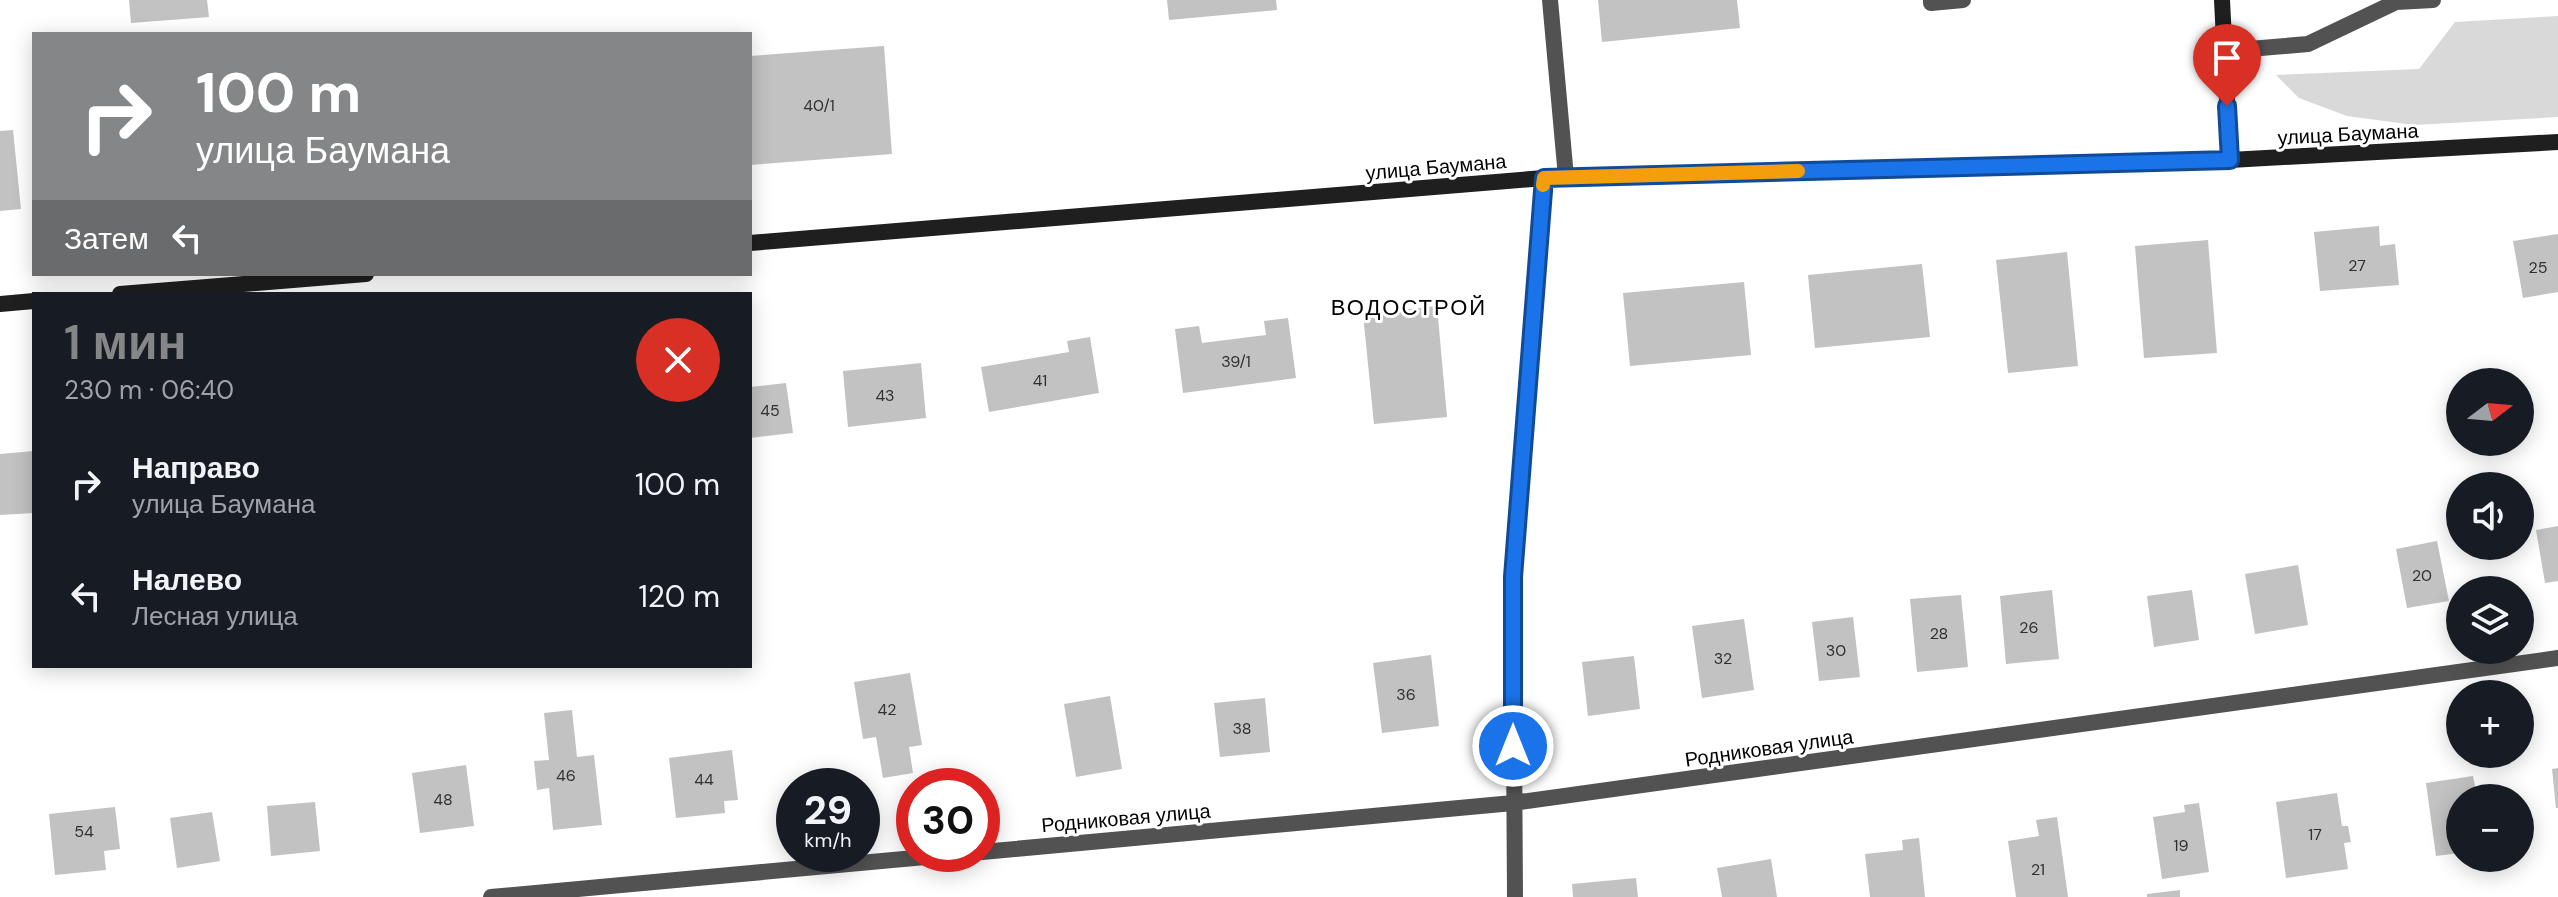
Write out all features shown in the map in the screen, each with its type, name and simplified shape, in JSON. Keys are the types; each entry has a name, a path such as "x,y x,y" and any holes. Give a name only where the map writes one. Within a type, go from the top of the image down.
{"street":[{"path":"1550,0 1566,177"},
{"path":"1931,0 1931,3 1963,0"},
{"path":"2222,0 2230,160"},
{"path":"2225,51 2308,44 2396,2 2433,0"},
{"name":"улица Баумана","path":"752,243 1544,178 2230,160 2558,142"},
{"path":"1515,897 1513,577 1544,178"},
{"path":"145,292 341,276"},
{"path":"0,304 32,301"},
{"name":"Родниковая улица","path":"1000,850 1513,803 2558,658"},
{"path":"491,897 896,860"}],"shaded area":[{"path":"2558,16 2558,117 2414,125 2347,116 2299,98 2276,75 2419,69 2455,22"}],"building":[{"path":"129,0 207,0 209,17 131,23"},
{"path":"1167,0 1276,0 1277,10 1169,20"},
{"path":"1598,0 1737,0 1740,28 1602,42"},
{"path":"884,46 892,154 752,165 752,56"},
{"path":"13,130 21,209 0,211 0,131"},
{"path":"2379,226 2380,246 2395,244 2399,285 2320,291 2314,232"},
{"path":"2558,234 2558,292 2523,298 2513,241"},
{"path":"2208,240 2217,353 2144,358 2135,246"},
{"path":"2067,252 2078,366 2008,373 1996,260"},
{"path":"1922,264 1930,337 1815,348 1808,275"},
{"path":"1744,282 1751,355 1630,366 1623,293"},
{"path":"1437,306 1447,417 1374,424 1363,314"},
{"path":"1288,318 1296,378 1183,393 1175,329 1199,326 1202,343 1266,335 1264,321"},
{"path":"1090,337 1099,393 989,412 981,367 1069,352 1067,341"},
{"path":"921,363 926,418 848,427 843,371"},
{"path":"786,383 793,433 752,438 752,387"},
{"path":"32,451 32,513 0,515 0,454"},
{"path":"2558,526 2558,581 2545,583 2536,530"},
{"path":"2437,541 2446,602 2407,608 2396,549"},
{"path":"2298,565 2308,625 2255,634 2245,574"},
{"path":"2052,590 2059,659 2006,664 2000,596"},
{"path":"2192,590 2199,640 2154,647 2147,596"},
{"path":"1961,595 1968,667 1917,672 1910,599"},
{"path":"1853,617 1860,677 1819,681 1812,622"},
{"path":"1744,619 1754,690 1702,698 1692,626"},
{"path":"1431,655 1439,726 1382,733 1373,663"},
{"path":"1634,656 1640,709 1588,716 1582,662"},
{"path":"910,673 922,745 909,747 912,768 896,768 896,776 883,778 876,737 863,739 854,682"},
{"path":"1110,696 1122,769 1076,777 1064,704"},
{"path":"1265,698 1270,752 1220,757 1214,703"},
{"path":"572,710 577,757 594,755 602,825 553,830 549,788 537,790 534,761 549,760 544,713"},
{"path":"732,750 738,800 724,801 725,813 676,818 669,758"},
{"path":"466,765 474,826 420,833 412,773"},
{"path":"2558,768 2558,808 2556,808 2552,769"},
{"path":"2473,776 2475,784 2446,784 2446,855 2436,856 2426,783"},
{"path":"2337,793 2342,826 2348,826 2351,842 2344,843 2348,869 2286,878 2276,802"},
{"path":"315,802 320,851 271,856 267,806"},
{"path":"2199,803 2209,872 2162,879 2153,817 2185,812 2184,805"},
{"path":"115,807 120,849 104,851 106,870 55,875 49,814"},
{"path":"212,812 220,861 177,868 170,818"},
{"path":"2057,817 2068,897 2016,897 2008,841 2039,836 2036,820"},
{"path":"1919,838 1925,897 1870,897 1865,854 1903,850 1902,840"},
{"path":"1771,859 1777,897 1722,897 1717,868"},
{"path":"1636,878 1638,897 1573,897 1572,884"},
{"path":"2180,890 2180,897 2147,897 2147,894"}],"slow traffic":[{"path":"1543,185 1544,178 1798,171"}],"district":[{"name":"ВОДОСТРОЙ","path":"1409,307"}],"route":[{"path":"1513,746 1513,577 1544,178 2230,160 2227,106"}]}
